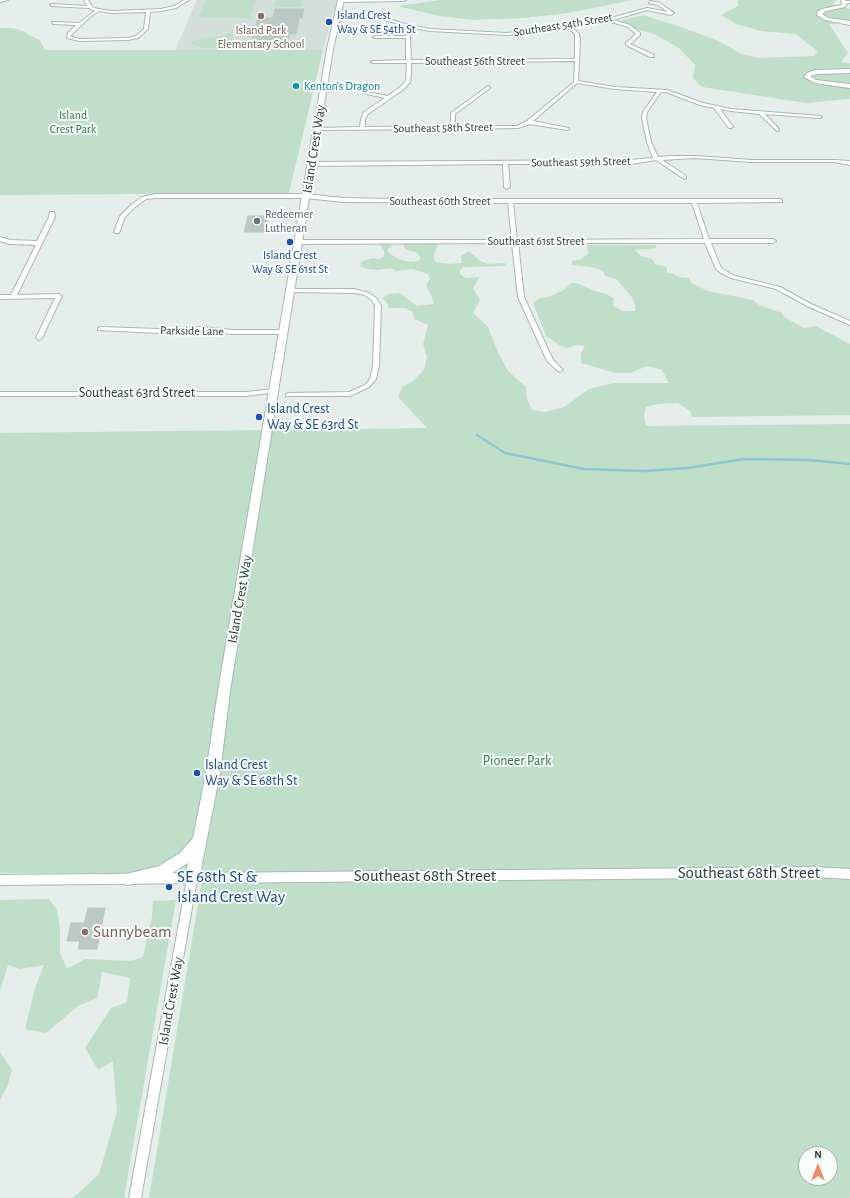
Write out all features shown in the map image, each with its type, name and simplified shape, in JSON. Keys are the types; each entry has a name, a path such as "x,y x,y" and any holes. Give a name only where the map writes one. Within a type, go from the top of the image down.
{"main road":[{"name":"Island Crest Way","path":"192,879 213,773 224,691 275,390 311,164 337,14 341,0"},
{"path":"126,879 146,877 164,871 185,857 200,839"}],"street":[{"path":"0,1 6,0"},
{"path":"86,0 90,7"},
{"path":"52,5 90,7 98,11 111,12 148,12 176,6 187,0"},
{"path":"341,0 404,0"},
{"name":"Southeast 54th Street","path":"337,14 373,16 430,30 491,34 523,33 569,27 609,20 646,9 672,13 659,4 650,1 646,9"},
{"path":"846,2 843,6 824,10 820,12 819,15 827,19 850,23"},
{"path":"98,11 90,15 69,34 68,37 79,40 132,38 142,34 146,29 148,12"},
{"path":"609,20 629,26 639,34 632,38 627,44 652,56"},
{"path":"53,23 81,24"},
{"path":"362,129 363,119 366,113 408,82 410,75 408,62 408,37 409,31 413,27"},
{"path":"529,122 576,82 578,36 569,27"},
{"path":"375,37 408,37"},
{"name":"Southeast 56th Street","path":"373,62 578,60"},
{"path":"850,71 815,72 809,74 807,77 815,82 850,86"},
{"path":"576,82 615,88 660,90 716,107 762,114 820,116"},
{"path":"453,128 453,114 488,87"},
{"path":"660,90 646,109 644,118 650,142 656,158 684,177"},
{"path":"369,93 388,97"},
{"path":"716,107 731,127"},
{"path":"762,114 777,130"},
{"name":"Southeast 58th Street","path":"317,129 518,127 529,122 567,129"},
{"name":"Southeast 59th Street","path":"311,164 631,162 656,158 706,157 752,161 825,161 850,163"},
{"path":"504,163 507,186"},
{"name":"Southeast 60th Street","path":"116,232 127,212 141,200 149,197 306,196 343,200 510,202 780,201"},
{"path":"694,201 719,269 722,272 733,277 778,288 809,305 850,323"},
{"path":"510,202 521,297 550,361 560,370"},
{"path":"13,297 40,243 52,217 52,213"},
{"path":"0,239 10,242 40,243"},
{"name":"Southeast 61st Street","path":"299,242 773,241"},
{"path":"288,395 346,394 360,390 367,386 373,379 376,366 378,306 374,299 367,294 354,291 291,291"},
{"path":"0,297 59,296 38,338"},
{"name":"Parkside Lane","path":"100,329 202,329 233,332 284,332"},
{"name":"Southeast 63rd Street","path":"0,394 246,394 275,390"},
{"name":"Southeast 68th Street","path":"0,880 814,872 850,874"},
{"name":"Island Crest Way","path":"135,1198 192,879"}],"shaded area":[{"name":"Island Park Elementary School","path":"197,0 337,0 323,50 175,50"}],"green space":[{"path":"206,0 256,0 250,18 198,18"},
{"path":"276,0 302,0 301,7 275,7"},
{"path":"441,0 633,0 568,13 524,18 475,20 439,16 397,6"},
{"path":"738,0 835,0 837,1 832,4 850,9 850,23 829,24 848,53 841,62 850,63 850,99 806,103 702,87 693,78 695,65 679,48 654,34 612,23 643,15 681,27 718,41 742,54 758,58 813,56 818,52 796,34 761,31 736,24 721,15 738,6"},
{"name":"Island Crest Park","path":"0,28 12,28 23,31 40,40 45,50 323,50 289,193 0,195"},
{"path":"233,32 231,38 244,45 231,48 202,48 193,45 192,42 202,38 220,36"},
{"name":"Pioneer Park","path":"382,243 391,243 392,247 388,248 388,252 398,259 410,262 418,261 421,258 416,252 407,250 403,243 438,244 433,257 436,262 449,264 462,263 461,256 469,251 480,261 488,264 505,263 506,266 463,267 460,270 460,274 466,278 480,277 473,288 480,300 473,313 488,327 497,350 508,371 526,387 527,399 532,410 545,412 564,407 589,389 614,383 669,383 662,370 647,366 630,373 615,373 581,363 581,354 585,346 577,345 567,348 559,345 546,336 533,303 540,298 548,297 564,290 571,283 577,283 614,298 613,306 623,311 635,311 635,304 631,296 616,279 605,276 603,271 592,267 572,265 572,261 581,259 588,254 587,245 655,245 657,248 635,250 641,256 652,259 656,265 667,268 667,273 674,274 678,277 689,278 691,283 708,291 753,300 759,305 782,313 784,317 804,328 816,326 850,344 850,415 692,417 690,411 678,403 658,404 646,407 644,417 646,426 850,424 850,1198 149,1198 203,874 0,873 0,433 427,428 398,397 402,387 413,381 424,370 427,357 423,344 428,325 414,319 413,312 405,308 388,308 388,304 382,298 389,294 400,293 417,306 434,304 431,294 426,286 430,279 428,274 412,269 396,271 391,268 378,270 367,269 360,266 361,262 372,258 380,259 384,256 384,250 379,245"},
{"path":"49,899 57,910 60,927 60,953 67,969 85,959 131,961 143,957 152,917 153,901 176,900 124,1198 73,1198 99,1174 117,1112 113,1061 98,1070 85,1048 111,1008 127,1002 130,978 102,972 97,998 78,1006 46,1033 25,1029 35,988 44,965 20,969 8,965 0,991 0,900"},
{"path":"0,1052 12,1070 7,1087 0,1100"}],"building":[{"name":"Island Park Elementary School","path":"275,9 304,9 302,18 299,18 296,34 289,34 287,42 252,42 258,18 273,18"},
{"name":"Redeemer Lutheran","path":"248,216 269,216 265,232 244,232"},
{"name":"Sunnybeam","path":"88,908 105,908 97,949 78,949 80,941 67,941 71,923 84,923"}],"waterway":[{"path":"477,435 505,453 584,469 645,471 688,468 744,459 809,460 850,464"}],"place":[{"name":"Island Park Elementary School","path":"261,16"},
{"name":"Island Crest Way & SE 54th St","path":"329,22"},
{"name":"Kenton's Dragon","path":"296,86"},
{"name":"Redeemer Lutheran","path":"257,221"},
{"name":"Island Crest Way & SE 61st St","path":"290,242"},
{"name":"Island Crest Way & SE 63rd St","path":"259,417"},
{"name":"Island Crest Way & SE 68th St","path":"197,773"},
{"name":"SE 68th St & Island Crest Way","path":"169,887"},
{"name":"Sunnybeam","path":"85,932"}]}
